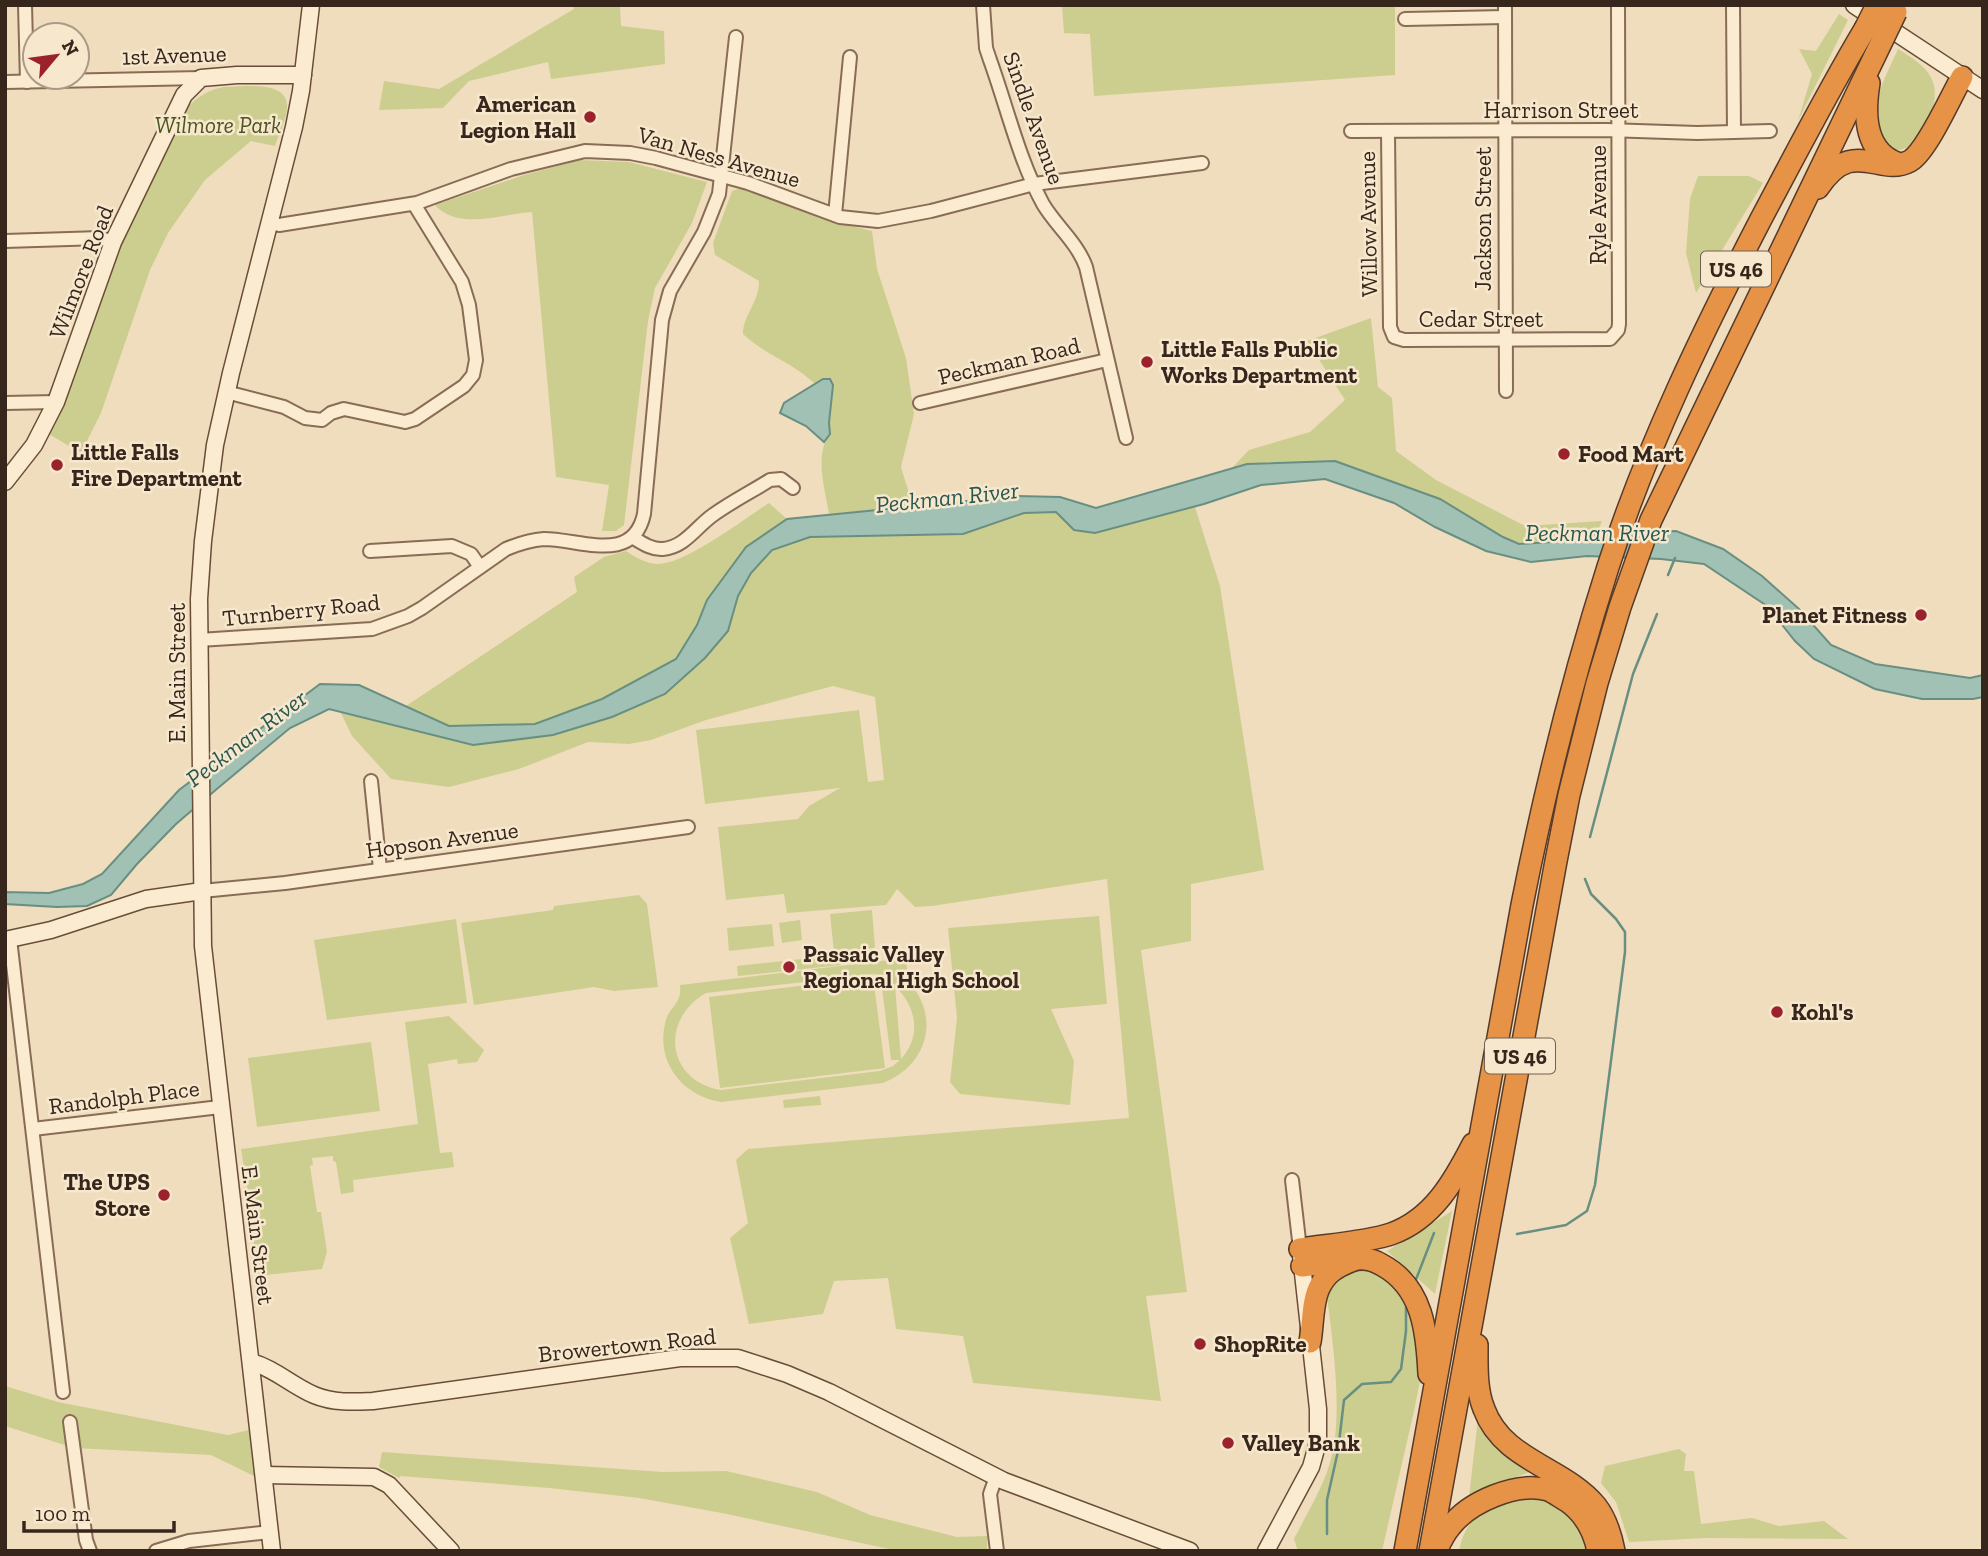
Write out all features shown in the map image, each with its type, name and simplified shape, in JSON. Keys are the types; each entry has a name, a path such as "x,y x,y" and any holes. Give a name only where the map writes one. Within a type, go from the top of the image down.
{"highway":[{"name":"US 46","path":"1430,1551 1569,795 1597,683 1651,520 1872,62 1891,7"},
{"name":"US 46","path":"1405,1551 1544,796 1566,704 1608,566 1625,518 1696,347 1799,147 1881,34"},
{"path":"1872,62 1865,105 1869,134 1883,157 1899,164"},
{"path":"1784,244 1820,185 1836,168 1848,162 1865,160 1899,164 1910,161 1922,150 1962,77"},
{"path":"1301,1258 1390,1235 1413,1224 1448,1190 1483,1124"},
{"path":"1301,1258 1357,1258 1374,1261 1400,1277 1417,1302 1424,1321 1431,1410"},
{"path":"1310,1342 1318,1290 1328,1273 1357,1258"},
{"path":"1475,1305 1478,1378 1483,1408 1494,1428 1512,1448 1576,1488 1595,1505 1604,1520 1614,1551"},
{"path":"1436,1551 1450,1526 1472,1508 1497,1493 1527,1488 1549,1490 1571,1503 1586,1518 1598,1551"}],"street":[{"name":"E. Main Street","path":"272,1551 202,946 199,640 203,541 215,445 226,392 294,127 303,75 310,5"},
{"name":"Sindle Avenue","path":"983,5 990,60 1034,184 1044,205 1083,257 1126,438"},
{"name":"Ryle Avenue","path":"1590,340 1610,339 1618,330 1619,324 1618,5"},
{"path":"1733,5 1734,132"},
{"path":"1854,5 1881,34 1983,90"},
{"path":"1405,19 1504,11"},
{"name":"Jackson Street","path":"1504,11 1506,391"},
{"path":"736,37 719,194 704,232 670,291 662,320 644,514 642,525 632,537 659,550 672,547 686,540 712,516 770,480 781,479 793,488"},
{"path":"835,215 850,57"},
{"name":"1st Avenue","path":"91,81 303,75"},
{"name":"Wilmore Road","path":"5,482 34,445 56,402 113,243 180,102 192,85 201,78"},
{"name":"Harrison Street","path":"1351,131 1770,131"},
{"name":"Willow Avenue","path":"1388,132 1390,316"},
{"name":"Van Ness Avenue","path":"270,223 279,225 414,204 511,169 586,151 630,153 722,175 835,215 878,221 931,211 1034,184 1202,163"},
{"path":"226,392 284,407 305,418 322,420 331,413 344,409 405,422 415,419 464,386 473,375 475,360 469,305 462,282 414,204"},
{"path":"5,241 101,239 113,243"},
{"name":"Cedar Street","path":"1390,316 1391,331 1394,337 1399,339 1590,340"},
{"name":"Peckman Road","path":"920,403 1107,360"},
{"path":"5,403 56,402"},
{"name":"Turnberry Road","path":"199,640 372,629 422,608 506,549 533,540 621,545 632,537"},
{"path":"370,551 452,546 471,554 480,567"},
{"path":"371,782 380,869"},
{"name":"Hopson Avenue","path":"202,891 285,883 688,827"},
{"path":"63,1392 8,939 51,930 146,899 202,891"},
{"name":"Randolph Place","path":"33,1129 220,1107"},
{"path":"1266,1551 1311,1467 1318,1442 1318,1409 1292,1180"},
{"name":"Browertown Road","path":"251,1362 269,1368 315,1395 331,1401 347,1402 373,1401 680,1358 738,1358 787,1374 829,1392 996,1477 1190,1551"},
{"path":"70,1422 86,1540 90,1551"},
{"path":"264,1475 374,1477 389,1485 451,1551"},
{"path":"996,1477 990,1494 997,1551"},
{"path":"1279,1526 1283,1551"},
{"path":"156,1551 189,1541 270,1531"}],"green space":[{"path":"572,5 620,5 621,26 664,31 665,64 551,79 548,62 469,81 443,108 379,110 384,81 439,89 574,9"},
{"path":"1062,5 1395,5 1395,75 1094,96 1090,34 1064,33"},
{"path":"1839,14 1848,20 1798,121 1812,74 1799,49 1816,51"},
{"path":"1898,49 1927,72 1935,93 1934,106 1924,131 1906,148 1896,150 1884,147 1877,106 1882,86"},
{"name":"Wilmore Park","path":"261,86 279,91 284,96 286,114 275,146 251,141 205,180 168,233 150,270 101,413 81,453 47,433 113,261 181,115 199,97 223,87"},
{"path":"580,160 629,162 707,182 692,223 655,288 648,321 624,525 616,531 602,531 609,485 556,477 532,212 468,219 444,213 435,205 524,175"},
{"path":"1698,176 1749,176 1763,183 1696,293 1686,253 1690,199"},
{"path":"741,188 831,221 872,231 877,269 906,358 914,414 901,467 913,506 829,514 822,462 825,442 830,434 833,385 830,379 823,379 815,384 743,334 759,281 715,255 713,243 732,191"},
{"path":"1371,318 1378,387 1392,398 1396,451 1436,480 1525,526 1602,521 1597,534 1552,542 1519,544 1335,461 1260,463 1232,468 1249,450 1310,432 1345,400 1307,341"},
{"path":"769,503 787,519 746,547 708,600 697,625 676,659 602,699 535,724 449,726 406,706 577,592 574,577 604,557 626,551 648,562 669,562 698,549"},
{"path":"1195,507 1220,586 1264,870 1191,884 1191,941 1141,950 1187,1292 1146,1296 1161,1401 973,1383 963,1336 896,1329 888,1278 834,1281 823,1314 749,1324 730,1238 748,1223 736,1160 748,1149 1129,1118 1107,879 915,907 897,889 886,905 787,913 784,894 726,900 718,827 798,819 809,806 840,788 705,804 696,730 859,710 868,782 884,780 875,697 833,686 706,720 651,740 629,744 588,742 519,769 449,787 391,779 352,736 340,711 473,745 553,735 612,717 665,693 705,658 728,631 738,596 751,573 772,550 810,537 963,534 1024,513 1057,512 1074,530 1095,533"},
{"path":"639,895 647,904 658,987 614,991 594,987 474,1005 461,923 553,910 554,906"},
{"path":"872,910 875,948 834,952 830,914"},
{"path":"1099,916 1107,1004 1051,1009 1074,1061 1070,1105 960,1094 950,1082 957,1018 948,928"},
{"path":"456,919 467,1003 327,1020 314,940"},
{"path":"800,920 802,940 782,943 779,923"},
{"path":"772,924 774,946 729,951 727,928"},
{"path":"840,955 841,965 738,976 737,966"},
{"path":"906,958 907,970 897,972 911,985 921,1000 926,1016 926,1032 922,1048 913,1062 900,1074 883,1083 721,1102 707,1099 684,1085 669,1064 663,1038 667,1018 679,997 680,985","holes":["875,974 887,980 881,980 891,1060 900,1060 893,1066 880,1071 721,1090 703,1084 689,1075 680,1062 676,1033 681,1018 691,1005 706,993","895,987 906,999 914,1022 914,1035 901,1059"]},
{"path":"873,977 885,1068 720,1088 709,997"},
{"path":"449,1016 484,1050 477,1062 458,1064 457,1059 428,1064 440,1153 452,1152 454,1167 353,1180 354,1192 341,1194 333,1156 312,1158 313,1165 310,1166 317,1212 321,1212 327,1252 322,1269 256,1276 252,1219 241,1149 418,1124 405,1022"},
{"path":"371,1042 380,1111 257,1127 248,1058"},
{"path":"820,1096 821,1105 784,1108 783,1100"},
{"path":"1452,1211 1435,1294 1387,1251"},
{"path":"1353,1263 1396,1280 1426,1351 1382,1551 1298,1551 1294,1539 1318,1494 1334,1446 1336,1378 1326,1288"},
{"path":"5,1386 58,1402 228,1435 253,1429 258,1478 211,1455 74,1448 5,1426"},
{"path":"1479,1410 1534,1470 1469,1497"},
{"path":"1679,1449 1686,1454 1684,1471 1694,1471 1701,1524 1752,1518 1779,1526 1824,1521 1848,1539 1706,1538 1629,1542 1616,1502 1601,1483 1605,1466"},
{"path":"382,1452 663,1472 726,1471 817,1492 870,1515 957,1537 987,1536 987,1551 898,1551 639,1498 549,1488 401,1476 399,1478 379,1467"},
{"path":"1513,1496 1554,1498 1581,1518 1592,1551 1459,1551 1466,1529 1478,1515"}],"shaded area":[{"path":"823,379 830,379 833,385 830,434 824,442 806,426 780,413 784,403"},
{"path":"1335,461 1440,499 1519,544 1552,542 1597,534 1676,531 1723,549 1762,576 1799,609 1831,645 1875,664 1970,678 1983,675 1983,697 1922,699 1875,689 1814,659 1795,641 1767,606 1704,564 1587,556 1531,562 1486,551 1435,527 1394,503 1325,479 1261,485 1204,504 1095,533 1074,530 1056,512 1024,513 963,534 810,537 772,550 751,573 738,596 728,631 705,658 665,694 612,717 553,735 473,745 329,709 290,728 218,788 176,824 111,895 87,906 5,904 5,892 49,893 83,884 102,874 179,790 320,684 359,685 449,726 535,724 602,699 676,659 697,625 707,600 746,547 787,519 1017,496 1060,497 1096,508 1247,464"}],"waterway":[{"path":"1668,575 1675,558"},
{"path":"1590,837 1633,674 1657,614"},
{"path":"1517,1234 1566,1225 1587,1211 1595,1185 1625,952 1625,932 1591,894 1585,879"},
{"path":"1415,1282 1434,1233"},
{"path":"1327,1534 1327,1500 1338,1451 1344,1400 1362,1384 1391,1382 1401,1369 1406,1305"}],"place":[{"name":"American Legion Hall","path":"590,117"},
{"name":"Little Falls Public Works Department","path":"1147,362"},
{"name":"Food Mart","path":"1564,454"},
{"name":"Little Falls Fire Department","path":"57,465"},
{"name":"Planet Fitness","path":"1921,615"},
{"name":"Passaic Valley Regional High School","path":"789,967"},
{"name":"Kohl's","path":"1777,1012"},
{"name":"The UPS Store","path":"164,1195"},
{"name":"ShopRite","path":"1200,1344"},
{"name":"Valley Bank","path":"1228,1443"}],"water label":[{"name":"Peckman River","path":"947,497"},
{"name":"Peckman River","path":"1597,532"},
{"name":"Peckman River","path":"246,738"}]}
